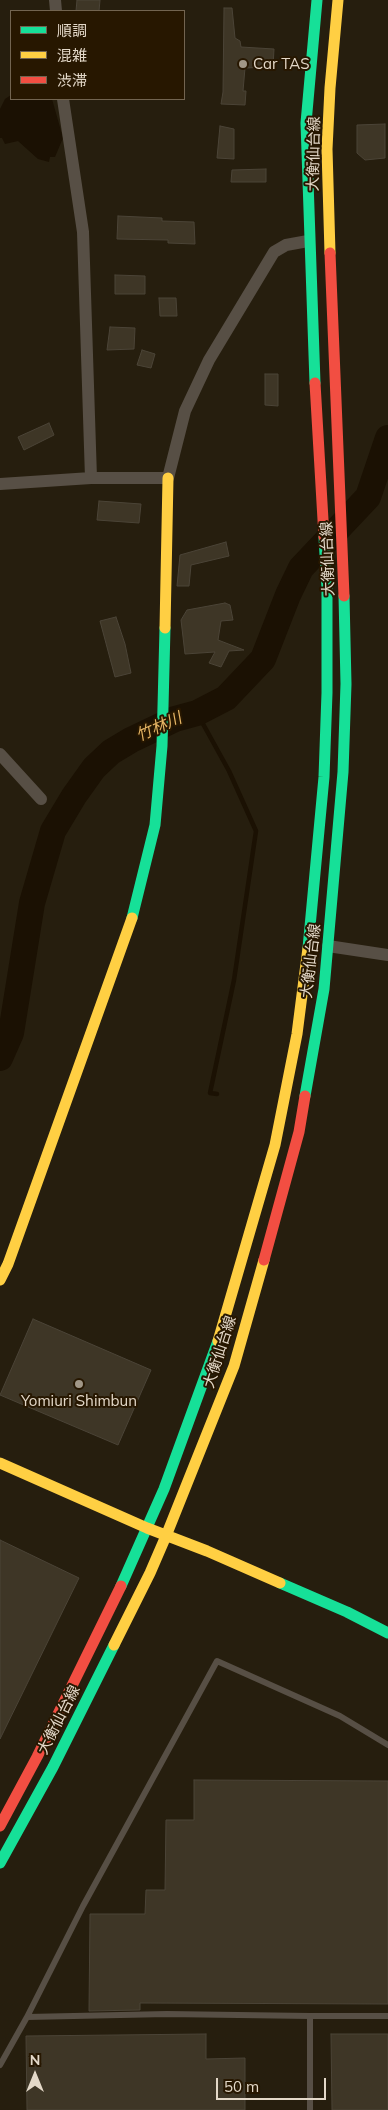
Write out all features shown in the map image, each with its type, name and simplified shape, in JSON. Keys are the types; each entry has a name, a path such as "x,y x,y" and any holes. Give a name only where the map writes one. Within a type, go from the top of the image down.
{"main road":[{"name":"大衡仙台線","path":"0,1826 37,1757 147,1528 213,1358 275,1145 293,1052 307,964 324,777 326,589 308,241 306,123 317,0"},
{"name":"大衡仙台線","path":"0,1863 53,1767 150,1573 166,1536 234,1366 299,1132 324,989 343,772 346,684 344,567 329,242 328,149 330,88 338,0"},
{"path":"0,1280 8,1264 134,912 156,825 162,746 168,478"},
{"path":"0,1463 147,1528 207,1551 347,1612 388,1633"}],"street":[{"path":"63,100 83,232 91,478"},
{"path":"0,484 91,478 168,478 185,411 209,360 274,252 286,245 308,241"},
{"path":"0,754 40,799"},
{"path":"328,946 388,954"}],"lane":[{"path":"0,2065 83,1906 218,1660 340,1716 388,1746"},
{"path":"27,2016 167,2014 388,2016"},
{"path":"310,2016 310,2110"}],"shaded area":[{"path":"10,96 10,100 52,100 63,138 55,157 50,157 49,162 38,159 18,141 5,144 2,138 0,138 0,109 5,99"}],"building":[{"path":"77,0 100,0 99,10 76,10"},
{"path":"224,8 232,8 235,38 240,41 241,47 274,49 273,67 245,68 243,91 246,91 245,105 221,104 223,92"},
{"path":"385,124 385,158 365,160 357,153 357,125"},
{"path":"220,126 234,129 234,159 217,158"},
{"path":"266,169 266,182 231,182 232,170"},
{"path":"118,216 162,218 162,221 194,222 195,244 168,243 168,240 117,239"},
{"path":"115,275 145,276 145,294 115,294"},
{"path":"159,298 176,298 177,316 160,316"},
{"path":"110,327 135,328 134,349 107,350"},
{"path":"142,350 155,354 151,368 137,365"},
{"path":"265,374 278,374 278,406 265,405"},
{"path":"49,423 54,435 24,450 18,437"},
{"path":"99,501 141,504 139,523 97,520"},
{"path":"226,542 229,556 191,565 189,586 177,586 180,555"},
{"path":"225,603 230,605 233,620 221,621 218,640 244,650 229,651 221,667 209,663 215,652 185,654 181,620 187,610"},
{"path":"116,617 125,644 131,673 115,677 100,621"},
{"path":"33,1319 151,1370 118,1445 0,1395"},
{"path":"0,1540 79,1578 0,1739"},
{"path":"194,1780 388,1781 388,2004 140,2003 140,2010 89,2011 90,1914 145,1914 146,1890 165,1890 166,1820 194,1820"},
{"path":"206,2034 206,2059 245,2058 245,2110 27,2110 26,2036"},
{"path":"331,2034 388,2034 388,2110 332,2110"}],"waterway":[{"name":"竹林川","path":"0,1058 11,1033 32,903 53,831 74,796 94,768 111,752 175,719 197,713 226,698 263,659 288,595 301,568 368,497 388,438"},
{"path":"197,713 229,771 256,831 234,980 210,1093 217,1094"}],"traffic: fast":[{"path":"315,383 306,123 317,0"},
{"path":"308,948 324,777 327,693 327,589 324,537"},
{"path":"305,1096 324,989 343,772 346,684 344,596"},
{"path":"132,918 155,825 162,746 165,628"},
{"path":"121,1586 164,1489 218,1341"},
{"path":"280,1583 347,1612 388,1633"},
{"path":"0,1863 53,1767 114,1645"}],"traffic: slow":[{"path":"330,253 327,149 338,0"},
{"path":"165,628 168,478"},
{"path":"0,1280 8,1264 132,918"},
{"path":"218,1341 275,1145 297,1034 308,948"},
{"path":"114,1645 166,1536 234,1366 264,1260"},
{"path":"0,1463 147,1528 207,1551 280,1583"}],"traffic: jam":[{"path":"330,253 344,596"},
{"path":"315,383 324,537"},
{"path":"264,1260 299,1132 305,1096"},
{"path":"0,1826 37,1757 121,1586"}],"place":[{"name":"Car TAS","path":"243,64"},
{"name":"Yomiuri Shimbun","path":"79,1384"}]}
